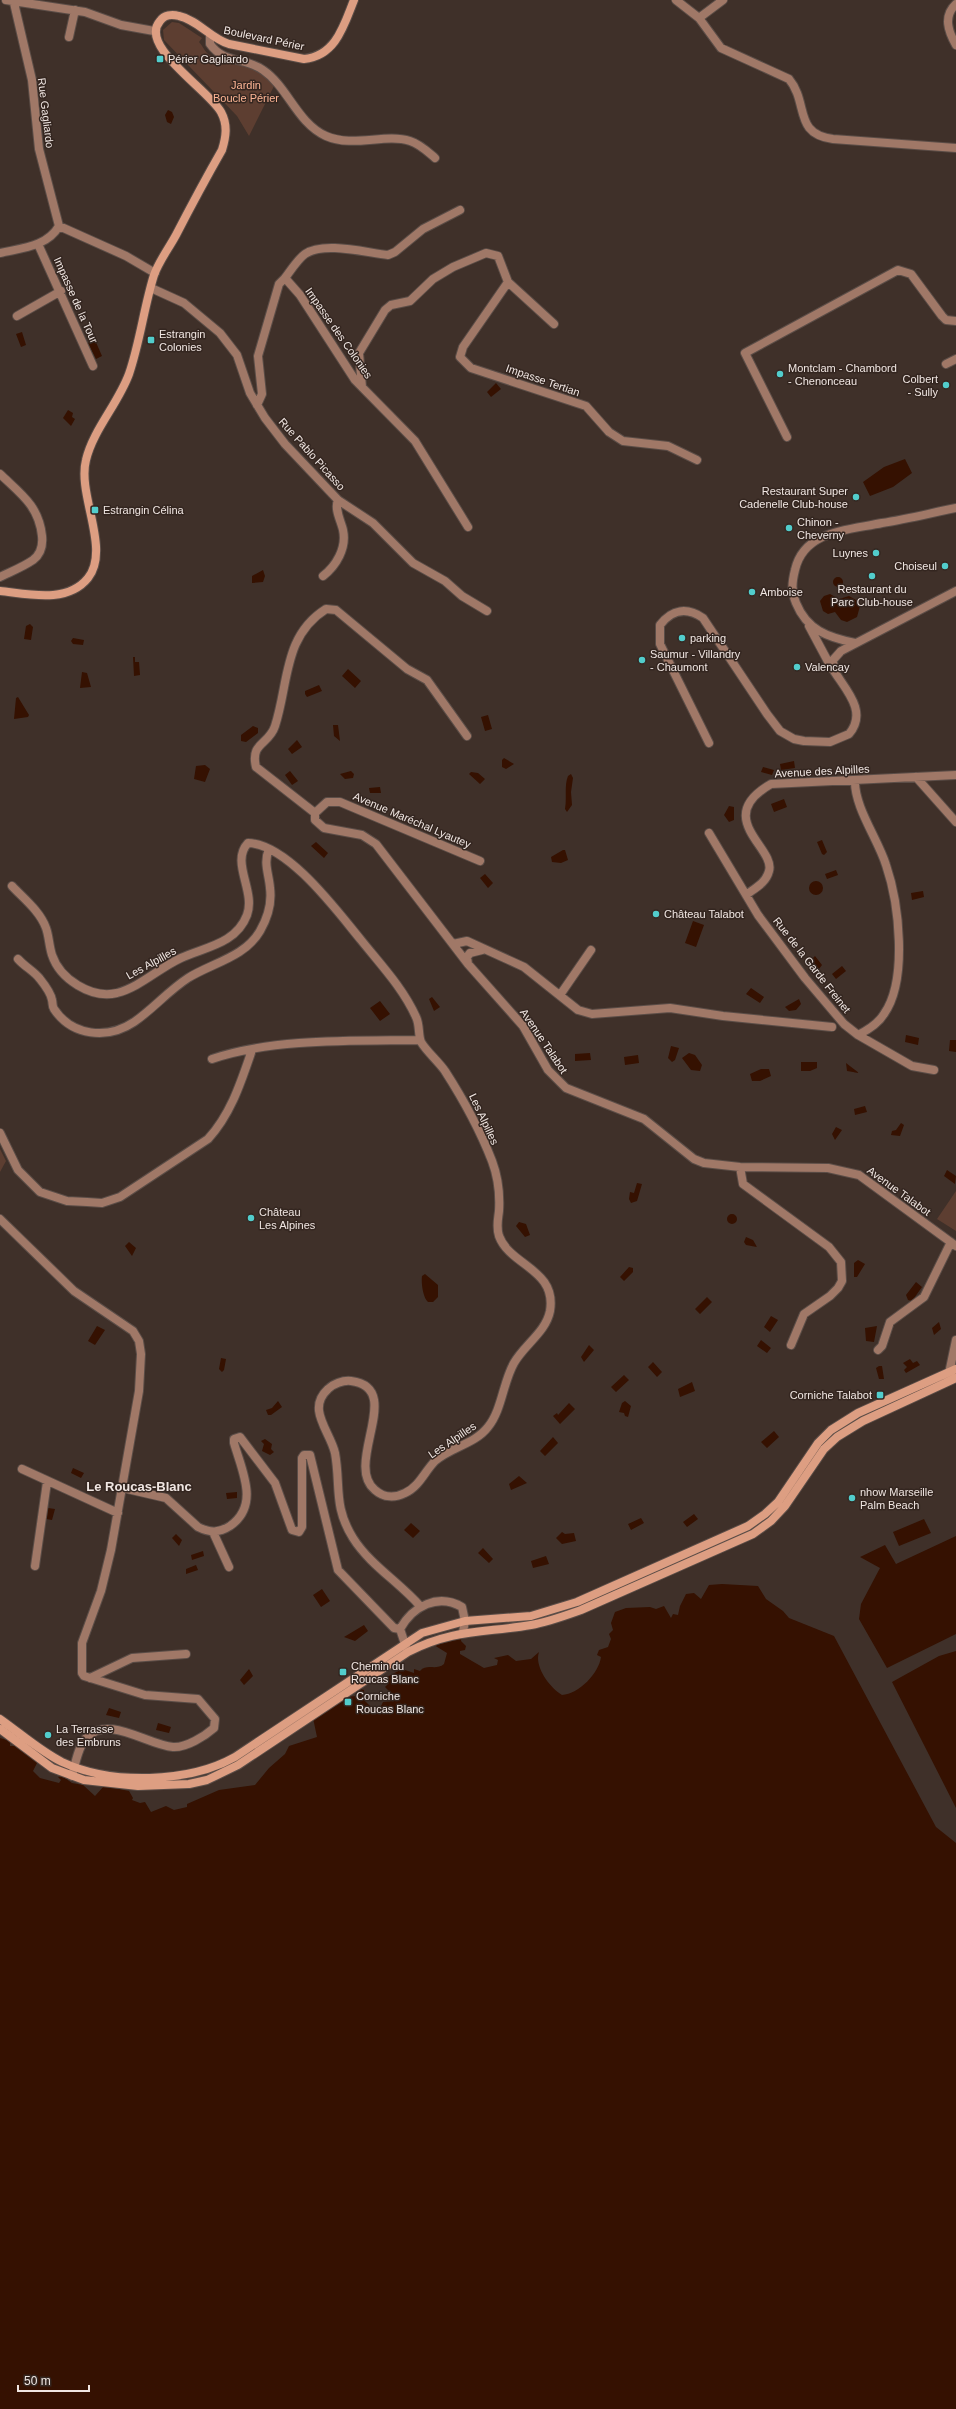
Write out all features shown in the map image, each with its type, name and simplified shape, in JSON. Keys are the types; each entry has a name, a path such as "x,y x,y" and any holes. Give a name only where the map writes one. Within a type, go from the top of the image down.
{"main road":[{"name":"Boulevard Périer","path":"154,31 162,18 175,15 188,18 210,35 229,44 304,59 312,58 328,51 335,42 354,0"},
{"path":"0,591 34,595 62,593 82,584 94,568 97,553 85,484 86,461 89,451 120,396 129,374 155,273 222,150 226,137 226,124 216,105 166,55 158,45 154,31"},
{"path":"0,1719 43,1750 75,1767 99,1774 136,1777 170,1777 209,1769 236,1757 422,1633 465,1621 511,1618 552,1610 584,1599 748,1526 765,1514 778,1502 818,1443 831,1430 858,1413 953,1370"},
{"path":"0,1729 49,1765 72,1776 98,1783 138,1786 170,1786 207,1780 238,1765 408,1652 429,1642 466,1632 532,1624 581,1610 753,1534 771,1521 785,1506 824,1449 837,1437 863,1421 956,1378"}],"street":[{"path":"6,0 14,3 75,10 121,25 154,31"},
{"path":"676,0 699,18 721,48 789,79 795,87 806,124 813,134 833,139 956,148"},
{"path":"699,18 723,0"},
{"name":"Rue Gagliardo","path":"14,3 32,80 39,149 59,226"},
{"path":"956,4 949,14 948,32 956,45"},
{"path":"69,37 75,10"},
{"path":"210,35 210,44 221,56 250,63 264,70 313,128 326,136 345,141 410,141 423,148 435,158"},
{"path":"257,405 262,394 258,356 279,284 306,254 314,251 338,248 388,255 395,252 422,229 460,210"},
{"path":"0,253 45,241 59,226 126,256 155,273"},
{"name":"Impasse de la Tour","path":"38,244 61,290 93,366"},
{"path":"362,387 359,353 384,310 391,305 410,301 433,279 486,253 498,256 508,282 554,324"},
{"path":"787,437 745,353 898,270 911,274 946,320 956,321"},
{"name":"Impasse des Colonies","path":"285,278 300,295 355,380 415,441 468,527"},
{"name":"Impasse Tertian","path":"508,282 463,348 460,357 464,363 471,368 586,406 608,432 623,441 668,446 697,460"},
{"name":"Rue Pablo Picasso","path":"151,288 184,302 220,333 237,355 250,393 257,405 285,444 338,500 373,523 413,563 445,581 462,596 487,611"},
{"path":"17,316 61,290"},
{"path":"946,364 956,358"},
{"path":"0,474 35,509 41,525 43,540 42,548 32,561 0,578"},
{"path":"323,576 339,558 342,550 344,535 339,517 338,500"},
{"path":"709,743 660,644 660,625 669,616 680,610 690,610 703,618 780,731 794,739 830,742 844,737 852,729 857,718 855,705 834,671 794,598 792,584 796,565 803,552 811,543 837,531 956,508"},
{"path":"834,671 832,664 835,656 855,643 956,591"},
{"path":"467,736 427,680 407,669 336,610 326,609 315,616 292,649 275,728 256,750 254,758 256,768 315,813 315,820 324,828 362,835 376,844 453,944 467,941 482,950 524,967 578,1010 592,1014 670,1008 723,1016 832,1027"},
{"path":"807,622 813,629 833,638 855,643"},
{"name":"Avenue des Alpilles","path":"746,895 763,883 770,870 768,861 746,824 749,805 758,792 771,784 956,775"},
{"path":"916,777 956,822"},
{"path":"855,780 857,798 879,846 890,878 896,912 898,954 894,994 890,1005 884,1016 872,1028 858,1035"},
{"name":"Avenue Maréchal Lyautey","path":"315,813 327,802 340,802 480,861"},
{"name":"Rue de la Garde Freinet","path":"709,833 758,915 806,978 844,1024 858,1035 912,1066 934,1070"},
{"name":"Les Alpilles","path":"12,886 37,913 46,928 52,955 58,969 76,984 102,995 133,987 182,958 228,939 240,927 247,914 249,898 240,858 243,849 248,843 258,843 291,864 319,889 400,988 418,1020 420,1040 440,1064 459,1093 492,1162 499,1195 497,1224 498,1234 503,1243 537,1273 545,1283 550,1306 546,1322 519,1354 511,1367 492,1423 478,1437 434,1462 412,1489 403,1495 392,1497 383,1495 374,1490 367,1480 365,1461 376,1409 374,1399 370,1391 362,1385 351,1381 341,1382 331,1386 324,1393 319,1403 318,1412 335,1452 337,1494 343,1517 351,1534 362,1552 420,1606"},
{"path":"18,958 41,979 52,1000 52,1007 61,1019 70,1026 90,1033 113,1032 124,1028 135,1022 180,983 227,960 252,942 267,916 271,901 266,865 269,849"},
{"name":"Avenue Talabot","path":"453,944 468,964 523,1026 548,1070 566,1088 644,1119 694,1159 704,1163 740,1167 828,1168 859,1175 953,1244"},
{"path":"468,964 467,957 470,953 482,950"},
{"path":"560,995 591,950"},
{"path":"212,1059 235,1051 283,1045 338,1041 420,1040"},
{"path":"0,1132 18,1170 40,1192 67,1201 102,1203 120,1197 208,1139 217,1129 232,1105 252,1050"},
{"path":"740,1167 743,1184 829,1247 841,1262 842,1281 838,1288 830,1296 804,1314 790,1345"},
{"path":"0,1219 74,1291 133,1331 139,1341 141,1354 139,1391 123,1488 101,1591 82,1643 81,1670 84,1676 146,1695 198,1699 215,1719 214,1728 206,1735 173,1747 112,1729 94,1731 83,1743 72,1776"},
{"path":"878,1350 882,1346 890,1322 924,1297 953,1244"},
{"path":"942,1384 953,1370 953,1347 956,1340"},
{"path":"123,1488 166,1498 198,1527 213,1532 225,1529 239,1519 247,1503 248,1494 234,1443 237,1437 243,1439 275,1483 292,1530 299,1532 302,1527 302,1458 304,1454 310,1455 338,1570 394,1628 400,1628"},
{"path":"22,1469 47,1482 118,1513"},
{"path":"35,1566 47,1482"},
{"path":"213,1532 229,1567"},
{"path":"408,1652 404,1644 400,1628 409,1615 420,1606 430,1602 454,1603 462,1607 466,1632"},
{"path":"90,1678 132,1658 186,1654"}],"green space":[{"name":"Jardin Boucle Périer","path":"172,22 179,23 202,38 199,42 207,53 223,61 249,67 258,71 274,86 249,136 237,116 164,40 163,30"},
{"path":"0,1149 6,1161 0,1172"},
{"path":"956,1191 956,1231 937,1219"}],"shaded area":[{"path":"168,110 172,112 174,117 171,124 167,122 165,115"},
{"path":"22,332 26,345 21,347 16,334"},
{"path":"95,340 102,356 96,359 88,343"},
{"path":"496,383 501,389 491,397 487,392"},
{"path":"68,410 73,413 72,417 75,419 71,426 63,418"},
{"path":"905,459 912,473 893,487 870,496 863,482 884,467"},
{"path":"263,570 265,576 263,582 252,583 252,576"},
{"path":"838,577 843,582 838,587 833,582"},
{"path":"830,594 839,599 849,596 856,600 860,606 857,617 847,622 841,620 835,612 828,614 823,611 820,601 824,596"},
{"path":"30,624 33,627 31,640 24,639 26,626"},
{"path":"73,638 84,640 83,645 73,644 71,641"},
{"path":"133,657 135,657 135,662 139,662 140,675 134,676"},
{"path":"348,669 361,681 355,688 342,676"},
{"path":"82,672 87,673 91,687 80,688"},
{"path":"319,685 322,691 307,697 305,691"},
{"path":"18,697 29,715 28,717 14,719 16,698"},
{"path":"488,715 492,729 485,731 481,717"},
{"path":"333,725 338,725 340,741 334,736"},
{"path":"253,726 258,728 258,733 246,742 241,741 241,735"},
{"path":"297,740 302,747 292,754 288,749"},
{"path":"504,758 514,764 506,769 502,767 502,760"},
{"path":"794,761 795,768 781,770 780,764"},
{"path":"205,765 210,769 205,782 194,779 196,766"},
{"path":"763,767 774,770 772,775 761,772"},
{"path":"290,771 298,781 292,785 285,775"},
{"path":"351,771 354,774 353,778 345,779 340,774"},
{"path":"471,772 478,773 485,779 480,784 469,774"},
{"path":"571,774 573,778 571,792 572,805 567,812 565,809 566,784 568,776"},
{"path":"380,787 381,793 370,793 369,788"},
{"path":"784,799 787,807 774,812 771,804"},
{"path":"729,806 734,807 734,820 729,822 724,815"},
{"path":"822,840 827,852 824,855 822,854 817,842"},
{"path":"316,842 328,853 324,858 311,846"},
{"path":"565,850 568,860 561,863 552,862 551,857"},
{"path":"836,870 838,875 827,879 825,874"},
{"path":"485,874 493,883 488,888 480,878"},
{"path":"816,881 821,883 823,888 821,893 816,895 811,893 809,888 811,883"},
{"path":"923,891 924,897 912,900 911,893"},
{"path":"693,921 704,925 696,947 685,943"},
{"path":"815,956 822,965 819,969 810,961"},
{"path":"842,966 846,971 836,979 832,974"},
{"path":"751,988 764,997 760,1003 746,994"},
{"path":"432,997 440,1007 434,1011 429,999"},
{"path":"799,999 801,1004 796,1010 789,1011 785,1007"},
{"path":"380,1001 390,1014 380,1021 370,1008"},
{"path":"906,1035 919,1038 918,1045 905,1042"},
{"path":"950,1040 956,1040 956,1052 949,1051"},
{"path":"671,1046 679,1048 675,1060 672,1062 668,1058"},
{"path":"590,1053 591,1060 575,1061 575,1054"},
{"path":"689,1053 695,1055 702,1065 700,1071 691,1070 682,1058"},
{"path":"638,1055 639,1063 625,1065 624,1057"},
{"path":"801,1062 817,1062 817,1068 810,1071 801,1071"},
{"path":"846,1063 859,1073 847,1071"},
{"path":"761,1069 769,1069 771,1076 760,1081 752,1081 750,1074"},
{"path":"865,1106 867,1112 855,1115 854,1109"},
{"path":"901,1123 904,1125 900,1136 891,1135 892,1131 896,1130"},
{"path":"836,1127 842,1130 835,1140 832,1134"},
{"path":"947,1170 956,1176 955,1184 944,1176"},
{"path":"637,1183 642,1184 637,1201 631,1203 629,1199 630,1192 634,1193"},
{"path":"730,1214 734,1214 736,1215 736,1223 730,1224 727,1221 727,1217"},
{"path":"519,1222 526,1224 530,1235 525,1237 516,1226"},
{"path":"746,1237 753,1240 757,1247 746,1245 744,1242"},
{"path":"129,1242 136,1248 132,1256 125,1246"},
{"path":"858,1260 865,1264 857,1277 854,1277 854,1263"},
{"path":"629,1267 633,1268 633,1272 624,1281 620,1277"},
{"path":"425,1274 438,1285 438,1297 433,1302 428,1302 424,1294 422,1276"},
{"path":"916,1282 922,1287 912,1301 908,1300 906,1295"},
{"path":"707,1297 712,1302 700,1314 695,1309"},
{"path":"771,1316 778,1320 770,1332 764,1327"},
{"path":"939,1322 941,1329 934,1335 932,1328"},
{"path":"97,1326 105,1330 95,1345 88,1341"},
{"path":"877,1326 874,1342 866,1341 865,1328"},
{"path":"761,1340 771,1348 767,1353 757,1346"},
{"path":"589,1345 594,1350 584,1362 581,1357"},
{"path":"221,1358 226,1359 224,1370 222,1372 219,1369"},
{"path":"910,1359 913,1363 917,1361 920,1365 906,1373 904,1370 907,1367 903,1363"},
{"path":"653,1362 662,1372 657,1377 648,1367"},
{"path":"882,1366 884,1379 879,1379 876,1368"},
{"path":"624,1375 629,1380 616,1392 611,1387"},
{"path":"692,1382 695,1391 680,1397 678,1389"},
{"path":"278,1401 282,1407 271,1415 268,1415 266,1410 272,1408"},
{"path":"625,1401 631,1406 628,1417 625,1416 624,1413 619,1412 622,1403"},
{"path":"569,1403 575,1409 560,1424 553,1416 557,1413 558,1415"},
{"path":"774,1431 779,1437 767,1448 761,1442"},
{"path":"553,1437 558,1443 545,1456 540,1451"},
{"path":"265,1439 272,1444 271,1449 274,1452 270,1455 262,1451 264,1444 261,1441"},
{"path":"73,1468 84,1473 81,1478 71,1473"},
{"path":"519,1476 527,1483 511,1490 509,1484"},
{"path":"237,1492 237,1498 227,1499 226,1493"},
{"path":"48,1508 55,1509 52,1520 46,1519"},
{"path":"694,1514 698,1519 687,1527 683,1522"},
{"path":"641,1518 644,1523 631,1530 628,1524"},
{"path":"924,1519 931,1533 899,1546 893,1532"},
{"path":"411,1523 420,1531 413,1538 404,1530"},
{"path":"562,1532 565,1534 574,1533 576,1541 562,1544 556,1538"},
{"path":"176,1534 182,1540 179,1546 172,1538"},
{"path":"956,1536 956,1634 887,1668 859,1619 861,1604 880,1568 860,1557 885,1545 896,1564"},
{"path":"483,1548 493,1559 489,1563 478,1553"},
{"path":"203,1551 204,1556 192,1560 191,1555"},
{"path":"546,1556 549,1564 533,1568 531,1561"},
{"path":"196,1565 198,1570 186,1574 186,1569"},
{"path":"722,1584 758,1586 766,1599 783,1611 789,1618 834,1636 936,1827 956,1843 956,2409 0,2409 0,1738 10,1741 10,1746 17,1746 38,1761 33,1771 40,1778 59,1783 61,1780 58,1777 62,1776 72,1783 83,1785 95,1796 104,1786 129,1791 133,1798 132,1800 140,1803 145,1802 151,1812 166,1806 174,1810 187,1807 187,1804 219,1790 255,1785 269,1768 285,1754 289,1746 317,1737 313,1718 318,1710 315,1707 324,1698 359,1696 360,1689 364,1690 365,1701 373,1709 380,1708 383,1702 392,1701 395,1697 385,1687 389,1683 387,1677 402,1669 414,1673 414,1669 420,1671 444,1664 447,1653 434,1645 435,1638 440,1634 462,1634 461,1641 466,1646 465,1650 460,1651 460,1654 484,1668 497,1665 498,1660 494,1658 508,1655 516,1661 531,1659 539,1652 539,1664 548,1682 562,1695 568,1694 575,1691 587,1682 596,1670 601,1657 597,1655 599,1650 608,1647 611,1639 609,1634 613,1630 611,1623 615,1612 626,1608 650,1607 656,1609 664,1606 671,1618 673,1614 678,1615 680,1606 686,1594 694,1593 701,1599 709,1585"},
{"path":"322,1589 330,1601 321,1607 313,1595"},
{"path":"364,1625 368,1631 355,1641 344,1637"},
{"path":"956,1651 956,1808 892,1682 939,1656"},
{"path":"249,1669 253,1676 244,1685 240,1680"},
{"path":"109,1708 121,1712 119,1718 106,1715"},
{"path":"158,1723 171,1727 169,1733 156,1730"}],"place":[{"name":"Périer Gagliardo","path":"160,59"},
{"name":"Estrangin Colonies","path":"151,340"},
{"name":"Montclam - Chambord - Chenonceau","path":"780,374"},
{"name":"Colbert - Sully","path":"946,385"},
{"name":"Restaurant Super Cadenelle Club-house","path":"856,497"},
{"name":"Estrangin Célina","path":"95,510"},
{"name":"Chinon - Cheverny","path":"789,528"},
{"name":"Luynes","path":"876,553"},
{"name":"Choiseul","path":"945,566"},
{"name":"Restaurant du Parc Club-house","path":"872,576"},
{"name":"Amboise","path":"752,592"},
{"name":"parking","path":"682,638"},
{"name":"Saumur - Villandry - Chaumont","path":"642,660"},
{"name":"Valencay","path":"797,667"},
{"name":"Château Talabot","path":"656,914"},
{"name":"Château Les Alpines","path":"251,1218"},
{"name":"Corniche Talabot","path":"880,1395"},
{"name":"nhow Marseille Palm Beach","path":"852,1498"},
{"name":"Chemin du Roucas Blanc","path":"343,1672"},
{"name":"Corniche Roucas Blanc","path":"348,1702"},
{"name":"La Terrasse des Embruns","path":"48,1735"}],"district":[{"name":"Le Roucas-Blanc","path":"139,1486"}]}
